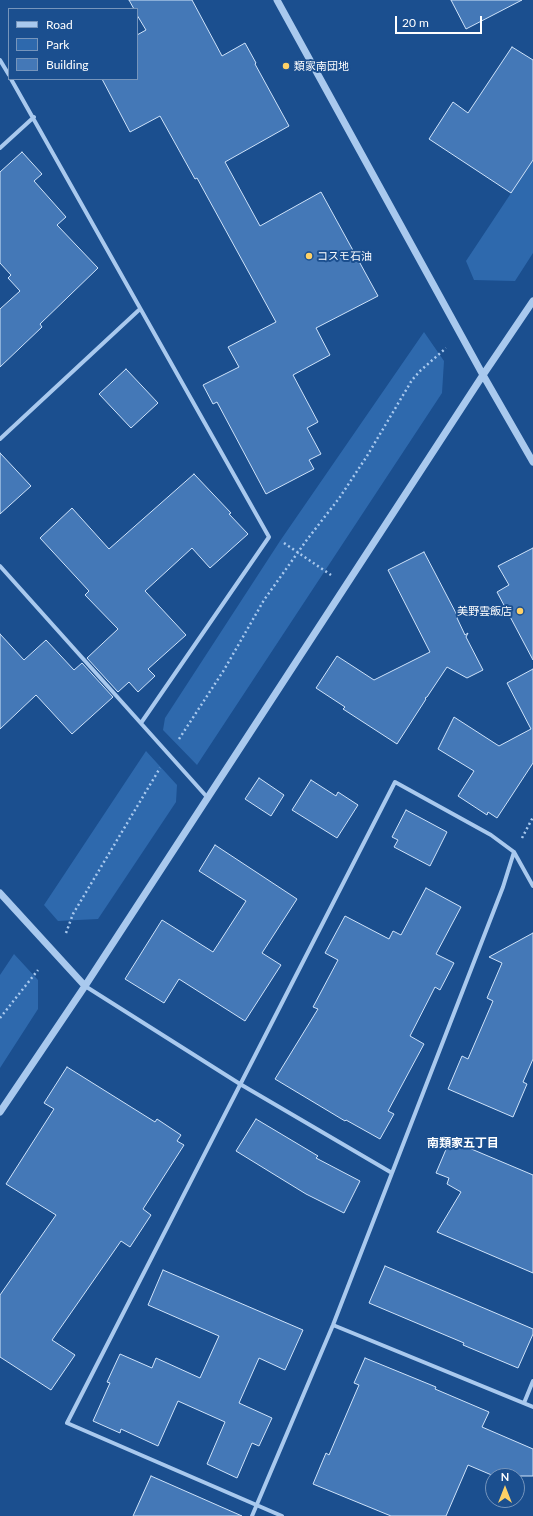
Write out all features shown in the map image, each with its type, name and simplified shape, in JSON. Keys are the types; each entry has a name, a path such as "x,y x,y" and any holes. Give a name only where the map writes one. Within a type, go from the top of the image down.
{"street":[{"path":"278,0 483,375 533,462"},
{"path":"0,60 8,73"},
{"path":"12,80 34,117 140,309 269,537 142,723"},
{"path":"0,148 34,117"},
{"path":"0,1112 85,986 207,797 533,301"},
{"path":"0,439 140,309"},
{"path":"0,566 207,797"},
{"path":"282,1516 67,1423 395,782 491,835 514,852 533,886"},
{"path":"252,1516 333,1325 503,887 514,852"},
{"path":"0,893 85,986 240,1084 392,1173"},
{"path":"333,1325 533,1407"},
{"path":"524,1404 533,1381"}],"path":[{"path":"66,932 74,914 168,753 186,730 224,670 264,600 297,553 340,497 412,380 446,348"},
{"path":"269,537 280,541 331,575"},
{"path":"514,852 533,817"},
{"path":"0,1018 38,970"}],"green space":[{"path":"533,160 533,253 515,281 474,280 466,261"},
{"path":"424,332 444,361 442,393 197,765 163,730 165,718 280,541"},
{"path":"146,751 177,785 176,802 98,919 58,921 44,905"},
{"path":"14,954 38,980 38,1009 0,1068 0,975"}],"building":[{"path":"129,0 192,0 222,56 245,43 289,126 225,162 260,226 321,192 378,296 316,328 330,355 293,375 318,422 307,428 321,454 309,460 314,469 266,494 217,402 213,404 203,385 239,367 228,347 276,322 197,178 195,179 160,116 130,132 103,80 138,80 138,34 146,30 138,17 138,8 133,8"},
{"path":"451,0 522,0 466,29"},
{"path":"512,47 533,60 533,160 511,193 429,139 453,102 468,113"},
{"path":"22,152 42,174 34,181 66,217 57,225 98,268 40,324 42,327 0,367 0,309 20,291 8,278 11,275 0,263 0,172"},
{"path":"126,369 158,403 131,428 99,394"},
{"path":"0,453 31,486 0,514"},
{"path":"194,474 231,513 229,514 248,534 210,568 192,548 145,591 186,635 148,669 155,676 138,692 129,682 118,692 87,658 118,629 85,595 89,591 40,538 72,508 109,549"},
{"name":"美野雲飯店","path":"533,548 533,660 497,592 509,585 498,566"},
{"path":"424,552 458,617 457,618 465,635 468,633 466,637 483,670 467,678 447,667 425,698 426,699 397,744 343,709 345,707 316,688 337,656 374,680 430,652 388,570"},
{"path":"0,634 24,660 46,640 74,670 82,663 113,697 72,734 36,695 0,729"},
{"path":"533,669 533,763 497,818 488,812 487,815 458,796 474,771 438,749 454,717 499,746 531,729 507,683"},
{"path":"259,778 284,795 271,816 245,799"},
{"path":"311,780 336,796 338,792 358,805 337,838 292,810"},
{"path":"406,810 447,832 430,866 394,847 398,840 392,837"},
{"path":"215,845 297,899 262,953 281,965 245,1021 179,979 164,1003 125,979 162,920 213,952 246,901 199,871"},
{"path":"426,888 461,907 436,954 454,963 440,990 435,987 410,1036 424,1044 388,1111 394,1114 380,1139 346,1120 345,1121 275,1079 318,1009 313,1007 338,960 325,953 345,916 389,939 393,931 401,935"},
{"path":"533,933 533,1059 523,1082 527,1084 513,1117 448,1089 462,1056 468,1059 493,1001 487,998 502,963 489,957"},
{"path":"67,1067 155,1122 157,1119 181,1135 177,1141 184,1145 143,1209 151,1215 130,1247 121,1241 52,1340 75,1355 51,1390 0,1357 0,1295 56,1215 6,1184 54,1109 44,1103"},
{"path":"256,1119 318,1156 316,1158 360,1181 344,1213 306,1194 236,1151"},
{"path":"450,1140 533,1175 533,1273 437,1232 461,1192 447,1184 449,1178 436,1173"},
{"path":"385,1266 533,1329 533,1334 518,1368 463,1345 464,1343 369,1303"},
{"path":"163,1270 303,1330 285,1370 259,1358 239,1403 272,1418 259,1446 252,1443 237,1478 207,1464 225,1422 178,1401 158,1446 121,1429 120,1433 93,1421 110,1383 107,1382 120,1354 152,1368 156,1358 200,1378 219,1336 148,1305"},
{"path":"365,1358 436,1387 435,1389 489,1412 482,1427 533,1449 533,1476 525,1476 525,1468 485,1468 485,1472 468,1465 446,1516 391,1516 313,1484 326,1453 329,1455 359,1385 354,1383"},
{"path":"151,1476 242,1516 133,1516"}],"place":[{"name":"類家南団地","path":"286,66"},
{"name":"コスモ石油","path":"309,256"},
{"name":"美野雲飯店","path":"520,611"}],"district":[{"name":"南類家五丁目","path":"463,1143"}]}
